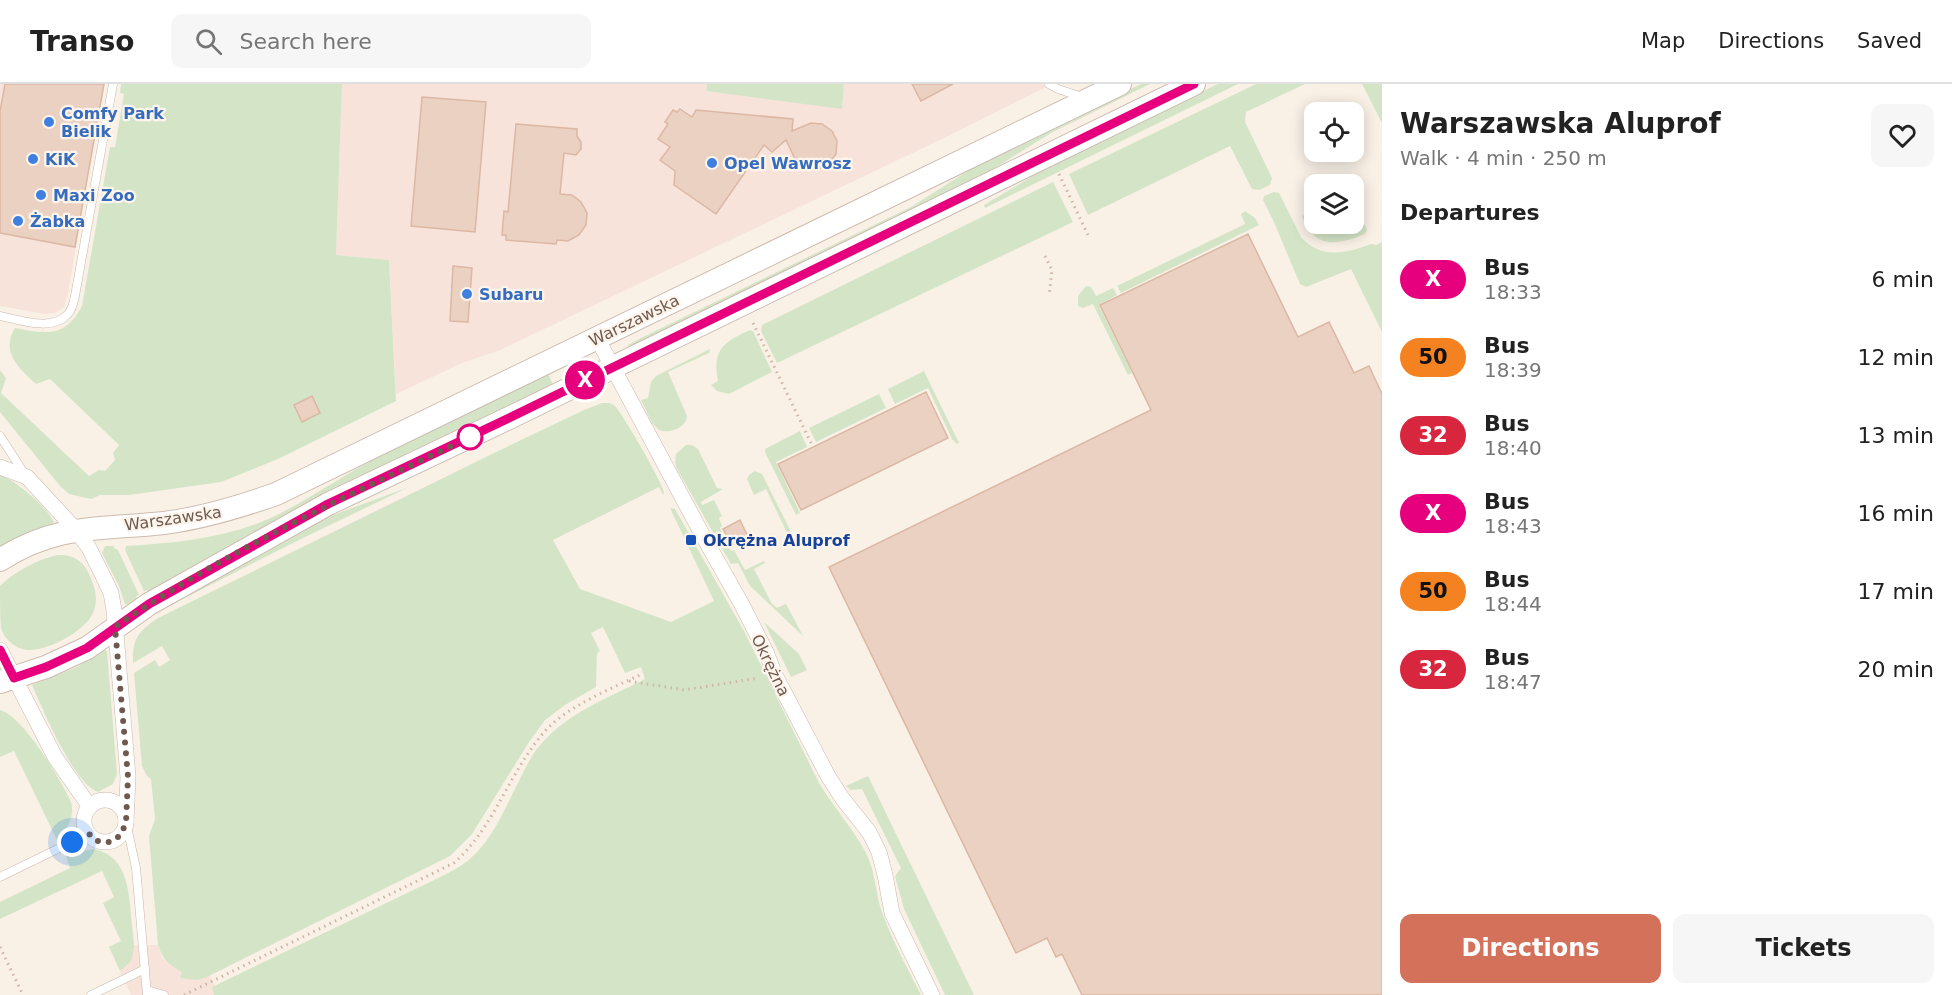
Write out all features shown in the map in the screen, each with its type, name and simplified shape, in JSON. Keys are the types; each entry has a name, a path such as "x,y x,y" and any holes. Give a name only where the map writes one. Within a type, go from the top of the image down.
{"main road":[{"name":"Warszawska","path":"0,560 37,540 76,530 164,523 199,517 276,494 1120,84"},
{"name":"Warszawska","path":"7,680 68,658 87,648 149,604 328,504 1194,84"}],"street":[{"name":"Okrężna","path":"597,338 680,495 741,603 775,675 828,776 869,832 879,852 892,913 932,995"},
{"path":"0,467 27,477 76,530 90,548 111,593 128,777 126,822 121,835 110,842 97,841 84,827 84,816 90,807 102,800 110,801 122,809 126,822"},
{"path":"0,650 7,680 55,757 90,807"}],"lane":[{"path":"0,316 39,324 54,322 69,314 75,296 113,84"},
{"path":"1049,84 1090,99"},
{"path":"0,436 27,477"},
{"path":"126,822 136,868 147,992 164,995"},
{"path":"0,877 72,842 87,832"},
{"path":"91,995 145,969"}],"path":[{"path":"1059,174 1088,235"},
{"path":"1045,256 1052,270 1049,296"},
{"path":"753,323 813,447"},
{"path":"184,995 454,863 478,838 533,745 550,725 570,711 640,675"},
{"path":"628,681 684,690 775,675"},
{"path":"0,947 23,995"}],"shaded area":[{"path":"0,84 104,84 68,293 64,307 55,313 45,314 0,306"},
{"path":"342,84 707,84 706,91 842,108 844,84 1052,84 498,351 462,363 396,394 389,260 336,255"},
{"path":"133,945 158,945 162,958 175,968 198,980 210,975 219,995 131,995 120,971 127,966 134,953"}],"green space":[{"path":"121,84 342,84 336,255 389,260 396,401 278,459 221,482 129,495 100,495 91,499 69,494 60,486 0,412 0,370 6,378 1,393 89,476 99,470 105,471 115,460 113,453 119,445 50,379 36,384 18,366 10,345 15,328 36,332 62,329 76,316 82,306 110,147 115,147 124,94 120,93"},
{"path":"707,84 844,84 842,109 706,91"},
{"path":"1141,84 1150,84 1051,133 985,174 629,347 628,345 641,338 911,207 987,159"},
{"path":"1218,84 1238,84 985,208 984,205 1061,159"},
{"path":"1256,84 1305,84 1246,112 1245,122 1272,178 1270,185 1259,190 1252,189 1230,146 1088,215 1069,174"},
{"path":"1362,84 1382,84 1382,123"},
{"path":"1053,182 1073,222 777,363 761,331 762,325"},
{"path":"1274,192 1279,193 1301,237 1316,249 1325,252 1343,252 1382,242 1382,332 1351,269 1306,287 1300,284 1263,200 1264,196"},
{"path":"1245,211 1255,218 1259,225 1121,293 1117,286 1245,224 1241,214"},
{"path":"1364,224 1367,230 1365,234 1336,242 1320,240 1313,235 1364,234"},
{"path":"1086,286 1091,287 1096,296 1113,288 1117,295 1099,305 1132,373 1128,375 1093,304 1083,308 1078,306 1078,296"},
{"path":"750,330 753,331 772,372 729,394 717,391 711,385 718,381 717,361 722,348"},
{"path":"710,349 709,353 668,372 687,416 684,424 677,429 659,430 652,423 641,400 648,398 651,382 656,376"},
{"path":"924,371 959,443 957,444 952,439 928,388 895,404 888,389"},
{"path":"548,373 553,385 285,515 149,593 147,590 144,591 125,550 126,546 219,535 273,517 380,456"},
{"path":"879,394 886,408 816,442 809,428"},
{"path":"602,403 612,404 620,412 656,475 664,492 663,495 659,487 553,540 580,589 671,622 714,601 670,508 675,509 744,631 819,783 866,853 872,868 883,915 921,995 214,995 212,987 458,868 472,857 492,832 528,763 541,744 576,714 645,679 641,667 625,673 603,627 591,633 600,651 597,653 596,687 545,720 472,834 450,856 207,977 198,980 180,978 182,972 167,962 158,945 149,836 155,819 151,779 142,766 134,673 155,660 159,667 170,660 162,646 133,663 135,641 141,631 158,618 492,454"},
{"path":"800,431 807,447 776,462 800,513 796,515 765,449"},
{"path":"686,445 692,445 698,449 717,488 723,489 701,502 702,505 714,500 722,516 719,518 722,526 720,528 731,551 734,550 745,570 764,561 765,563 754,569 772,604 777,608 786,604 803,636 750,586 738,563 731,564 677,469 676,454"},
{"path":"755,471 762,474 793,536 791,541 766,489 754,495 747,479"},
{"path":"0,474 30,495 54,522 0,547"},
{"path":"409,487 173,604 274,544 333,515"},
{"path":"105,546 114,546 118,550 139,595 136,596 138,600 129,605 125,604 119,586 102,553"},
{"path":"57,555 77,560 88,571 96,595 92,615 78,631 57,643 37,649 19,648 7,640 2,632 0,586 27,567"},
{"path":"764,622 799,654 807,670 791,677"},
{"path":"104,650 107,651 117,774 113,784 98,792 89,786 69,761 32,685 77,667"},
{"path":"0,710 20,724 30,736 59,779 71,802 70,822 57,840 14,751 0,757"},
{"path":"868,776 974,995 945,995 904,909 895,876 901,868 862,789 851,790 846,786"},
{"path":"94,849 106,853 115,860 121,869 128,890 134,950 130,962 120,971 109,947 121,941 103,903 114,897 102,871 0,919 0,902 70,868 66,856"}],"building":[{"path":"5,84 104,84 75,247 0,233 0,111"},
{"path":"912,84 953,84 921,101"},
{"path":"422,97 486,102 475,232 411,226"},
{"name":"Opel Wawrosz","path":"680,109 692,117 696,110 793,119 792,131 811,123 822,124 832,131 837,141 836,154 829,164 818,169 806,168 796,161 786,140 772,152 764,145 716,214 674,185 675,171 660,160 670,147 658,139 668,124 665,122 673,110 677,112"},
{"path":"516,124 577,129 581,149 576,155 564,153 560,194 572,195 581,202 587,213 586,225 579,235 568,241 557,240 556,244 506,240 506,235 502,235 504,211 508,212"},
{"path":"1248,234 1298,337 1329,322 1354,373 1369,366 1382,394 1382,995 1082,995 1062,954 1056,957 1047,938 1016,953 829,567 1151,410 1100,305"},
{"name":"Subaru","path":"453,266 472,268 468,322 450,321"},
{"path":"926,392 948,438 801,510 778,464"},
{"path":"312,396 320,413 302,422 294,405"},
{"path":"740,520 748,537 732,545 723,529"}],"bus line":[{"name":"X","path":"0,650 14,678 68,658 87,648 149,604 328,504 1194,84"}],"place":[{"name":"Comfy Park Bielik","path":"49,122"},
{"name":"KiK","path":"33,159"},
{"name":"Opel Wawrosz","path":"712,163"},
{"name":"Maxi Zoo","path":"41,195"},
{"name":"Żabka","path":"18,221"},
{"name":"Subaru","path":"467,294"},
{"name":"Okrężna Aluprof","path":"691,540"}],"route":[{"path":"72,842 87,832 97,841 110,842 121,835 126,822 128,777 115,627 149,604 328,504 470,437"}]}
